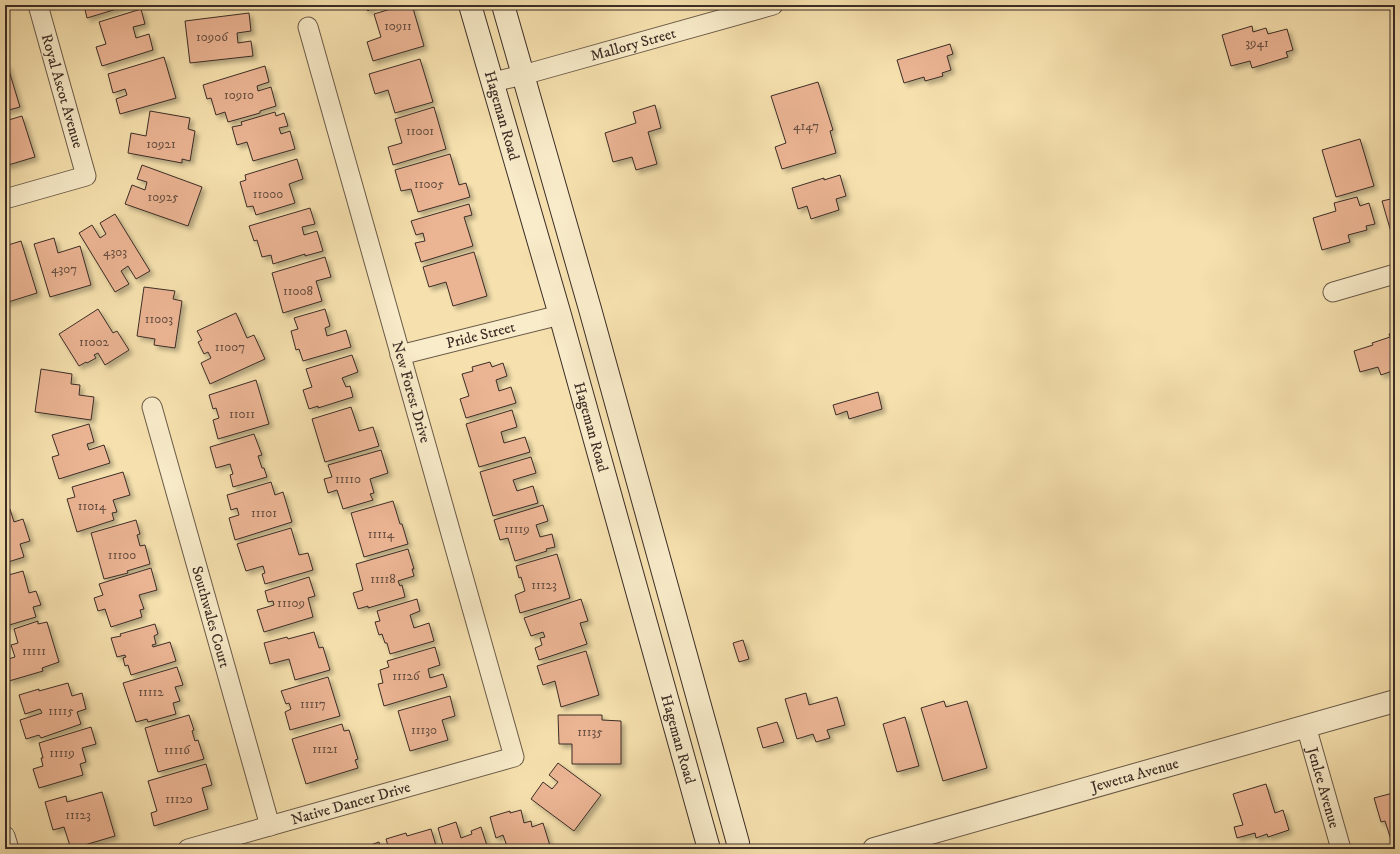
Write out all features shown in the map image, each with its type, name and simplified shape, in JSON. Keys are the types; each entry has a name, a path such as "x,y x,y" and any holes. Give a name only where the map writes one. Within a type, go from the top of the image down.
{"main road":[{"name":"Hageman Road","path":"470,5 560,315 709,849"},
{"name":"Hageman Road","path":"503,5 594,325 738,843 738,849"},
{"name":"Jewetta Avenue","path":"874,849 1395,701"}],"street":[{"name":"Royal Ascot Avenue","path":"5,199 86,176 38,5"},
{"name":"Mallory Street","path":"493,82 523,75 773,5"},
{"name":"New Forest Drive","path":"308,27 514,757"},
{"path":"1333,292 1395,274"},
{"name":"Pride Street","path":"400,355 560,315"},
{"name":"Southwales Court","path":"152,407 270,826"},
{"name":"Jenlee Avenue","path":"1306,726 1341,849"},
{"name":"Native Dancer Drive","path":"188,849 514,757"},
{"path":"5,836 8,849"}],"building":[{"path":"84,5 130,5 87,18"},
{"path":"363,5 374,5 368,11"},
{"path":"404,5 412,5 424,46 373,61 367,42 381,37 374,14"},
{"path":"141,9 145,24 133,27 136,38 149,34 153,50 102,66 96,47 106,44 99,22"},
{"path":"249,13 251,31 237,33 238,43 251,41 253,56 190,63 185,21"},
{"path":"1252,26 1253,32 1266,28 1268,34 1287,29 1293,50 1286,52 1288,57 1252,68 1250,61 1231,66 1222,35"},
{"path":"950,44 953,54 947,56 951,70 942,73 943,76 925,81 924,77 904,83 897,60"},
{"path":"164,57 176,98 120,114 116,99 127,95 125,89 113,93 108,74"},
{"path":"420,59 433,102 395,113 388,90 375,94 369,74"},
{"path":"7,64 20,107 5,111 5,65"},
{"path":"265,66 269,82 257,86 258,91 271,87 276,106 260,111 260,113 228,122 225,112 216,115 211,98 207,99 203,85"},
{"path":"818,82 833,130 830,131 836,153 782,169 775,147 786,143 771,96"},
{"path":"655,105 661,128 648,132 657,164 636,170 632,157 613,162 605,133 636,123 633,112"},
{"path":"434,107 446,149 393,165 388,147 402,143 395,119"},
{"path":"150,111 190,118 188,129 195,131 190,161 182,159 182,163 128,153 131,133 146,136"},
{"path":"275,112 276,116 284,113 288,126 279,128 281,134 290,131 295,149 253,161 247,142 237,145 232,127 242,125 241,122"},
{"path":"22,116 35,157 5,166 5,121"},
{"path":"1360,139 1374,186 1336,197 1322,150"},
{"path":"450,154 459,185 466,183 470,197 418,212 411,189 401,191 395,170"},
{"path":"297,159 303,179 289,184 295,203 256,215 253,206 247,207 240,182 246,180 245,175"},
{"path":"142,165 202,187 188,226 125,204 132,185 145,190 147,182 137,179"},
{"path":"840,175 846,196 836,199 839,210 811,219 807,206 798,209 792,188 824,178 824,180"},
{"path":"1357,197 1360,206 1369,203 1375,224 1366,226 1367,230 1348,235 1350,242 1322,250 1313,218 1336,211 1334,203"},
{"path":"1395,198 1395,231 1391,232 1382,201"},
{"path":"469,204 472,215 464,217 473,246 421,262 415,243 425,241 423,233 416,235 411,221"},
{"path":"310,208 315,224 302,227 304,235 317,231 323,251 305,256 305,254 273,264 271,255 262,257 257,240 254,241 249,226"},
{"path":"115,214 150,271 136,279 128,266 121,271 129,284 115,292 79,233 92,225 100,238 106,234 100,223"},
{"path":"54,238 58,253 80,246 91,285 50,297 34,244"},
{"path":"21,241 37,293 5,303 5,262 7,261 5,246"},
{"path":"474,252 487,296 453,306 446,282 429,287 423,267"},
{"path":"325,257 331,277 316,281 322,301 283,313 272,273"},
{"path":"144,287 175,291 173,299 182,301 175,348 154,345 155,339 137,336"},
{"path":"98,309 113,333 117,331 129,350 105,365 98,353 94,355 96,358 79,366 59,334"},
{"path":"325,309 330,326 325,328 327,336 346,330 351,347 303,361 299,349 296,350 291,331 298,329 294,318"},
{"path":"236,313 247,338 254,335 265,359 210,384 201,363 211,358 208,352 204,354 198,342 202,340 197,331"},
{"path":"1395,332 1395,370 1381,375 1378,367 1360,372 1354,351 1373,345 1372,343 1390,337 1389,334"},
{"path":"352,355 358,372 342,378 346,387 350,386 353,397 318,408 318,406 309,409 303,390 312,387 306,369"},
{"path":"490,362 492,367 503,363 507,376 496,380 499,391 511,387 516,403 466,418 460,399 469,396 462,374 473,371 472,367"},
{"path":"41,369 72,374 71,384 80,385 79,395 94,397 91,420 35,412"},
{"path":"256,380 269,424 218,439 213,420 219,418 216,408 213,409 209,395"},
{"path":"878,392 882,409 849,419 847,411 836,415 833,405"},
{"path":"351,407 359,431 373,427 379,446 325,462 312,419"},
{"path":"512,410 517,427 501,432 504,443 525,437 530,452 479,467 466,424"},
{"path":"89,424 94,442 87,444 89,450 104,445 110,463 59,479 52,457 59,455 52,435"},
{"path":"254,434 262,455 258,456 267,477 233,487 230,475 233,474 230,464 216,468 210,447"},
{"path":"381,450 388,473 370,479 374,493 370,494 373,500 343,509 337,490 328,493 324,479 332,477 328,465"},
{"path":"531,457 536,473 513,480 517,491 533,486 538,503 493,516 480,472"},
{"path":"123,472 130,495 113,500 117,512 112,513 114,520 77,532 67,499 75,497 72,487"},
{"path":"271,482 275,495 283,492 292,522 235,540 229,518 239,515 237,508 231,510 227,495"},
{"path":"393,501 408,544 364,557 351,513"},
{"path":"543,505 548,521 536,525 540,537 552,534 555,547 515,561 508,538 500,540 494,520"},
{"path":"10,509 14,522 23,519 30,541 20,544 24,557 5,563 5,511"},
{"path":"136,520 140,534 137,535 140,546 145,545 150,564 127,571 128,573 104,579 91,533"},
{"path":"291,528 299,555 308,553 313,570 265,584 262,574 265,573 263,566 246,571 237,544"},
{"path":"408,549 414,569 412,569 414,576 398,581 400,586 402,585 405,597 368,608 368,606 358,609 353,593 363,590 356,564"},
{"path":"557,554 570,598 520,613 515,595 525,591 521,577 519,578 516,566"},
{"path":"151,568 157,590 139,595 144,609 140,610 142,617 111,627 105,609 98,611 94,598 103,595 99,584"},
{"path":"23,571 29,593 36,591 41,605 33,607 36,617 6,626 5,576"},
{"path":"309,577 315,596 308,598 313,617 264,632 257,610 274,605 273,601 268,602 265,591"},
{"path":"417,599 420,611 410,615 414,628 429,623 434,641 390,654 387,643 385,643 382,634 379,635 375,622 380,621 377,611"},
{"path":"581,599 588,621 580,623 587,644 539,660 535,648 542,645 540,638 545,637 543,632 531,636 524,618"},
{"path":"38,621 38,624 47,622 59,662 42,668 43,671 9,681 5,669 5,660 15,657 11,645 18,643 14,629"},
{"path":"155,624 158,634 154,636 156,644 152,645 153,647 170,642 176,661 131,675 128,665 125,666 123,658 126,657 125,655 117,657 111,638"},
{"path":"314,632 319,648 323,647 330,670 295,680 289,659 270,664 264,643 287,637 288,639"},
{"path":"743,640 749,659 739,662 733,643"},
{"path":"435,647 440,665 428,669 430,678 443,674 447,687 384,706 378,684 383,683 380,670 389,667 387,661"},
{"path":"586,651 599,695 561,707 555,681 543,685 537,666"},
{"path":"177,667 183,685 175,687 180,701 173,703 176,714 148,722 147,719 136,722 123,683"},
{"path":"328,677 340,716 290,730 285,712 291,709 289,703 286,704 281,691"},
{"path":"68,683 72,696 82,693 86,709 77,712 81,724 41,738 39,735 26,739 20,720 42,713 40,709 25,714 19,695"},
{"path":"806,693 809,705 837,697 845,725 827,730 830,738 816,742 813,734 797,739 785,699"},
{"path":"450,696 455,716 442,720 448,740 410,751 398,711"},
{"path":"944,701 946,707 967,701 987,768 943,781 921,708"},
{"path":"189,715 194,730 192,731 195,741 198,740 204,759 158,772 145,728"},
{"path":"558,715 602,715 602,720 621,721 621,764 572,764 572,744 559,744"},
{"path":"905,717 919,766 897,772 883,724"},
{"path":"777,722 784,742 763,748 757,728"},
{"path":"342,724 344,731 349,730 358,759 355,760 358,768 306,784 292,739"},
{"path":"91,727 96,744 82,748 86,762 80,764 83,775 39,788 33,769 43,766 41,758 43,758 39,743"},
{"path":"558,763 601,795 574,831 531,799 543,782 552,789 558,782 549,775"},
{"path":"206,764 212,785 202,788 208,809 154,826 151,813 157,811 148,781"},
{"path":"1266,784 1275,813 1283,810 1289,830 1268,837 1267,834 1256,838 1255,833 1237,838 1234,827 1243,825 1233,794"},
{"path":"102,792 115,836 71,849 64,827 53,830 45,802 66,796 67,802"},
{"path":"1393,793 1395,800 1395,846 1393,846 1385,821 1381,822 1374,798"},
{"path":"521,810 524,823 531,821 532,827 543,823 551,849 508,849 503,835 496,838 490,817 510,811 510,813"},
{"path":"456,822 461,838 472,834 471,831 481,827 488,849 444,849 438,828"},
{"path":"431,829 437,849 389,849 386,839 406,833 407,836"},
{"path":"379,842 381,849 359,849"},
{"path":"1294,845 1295,849 1279,849"}]}
